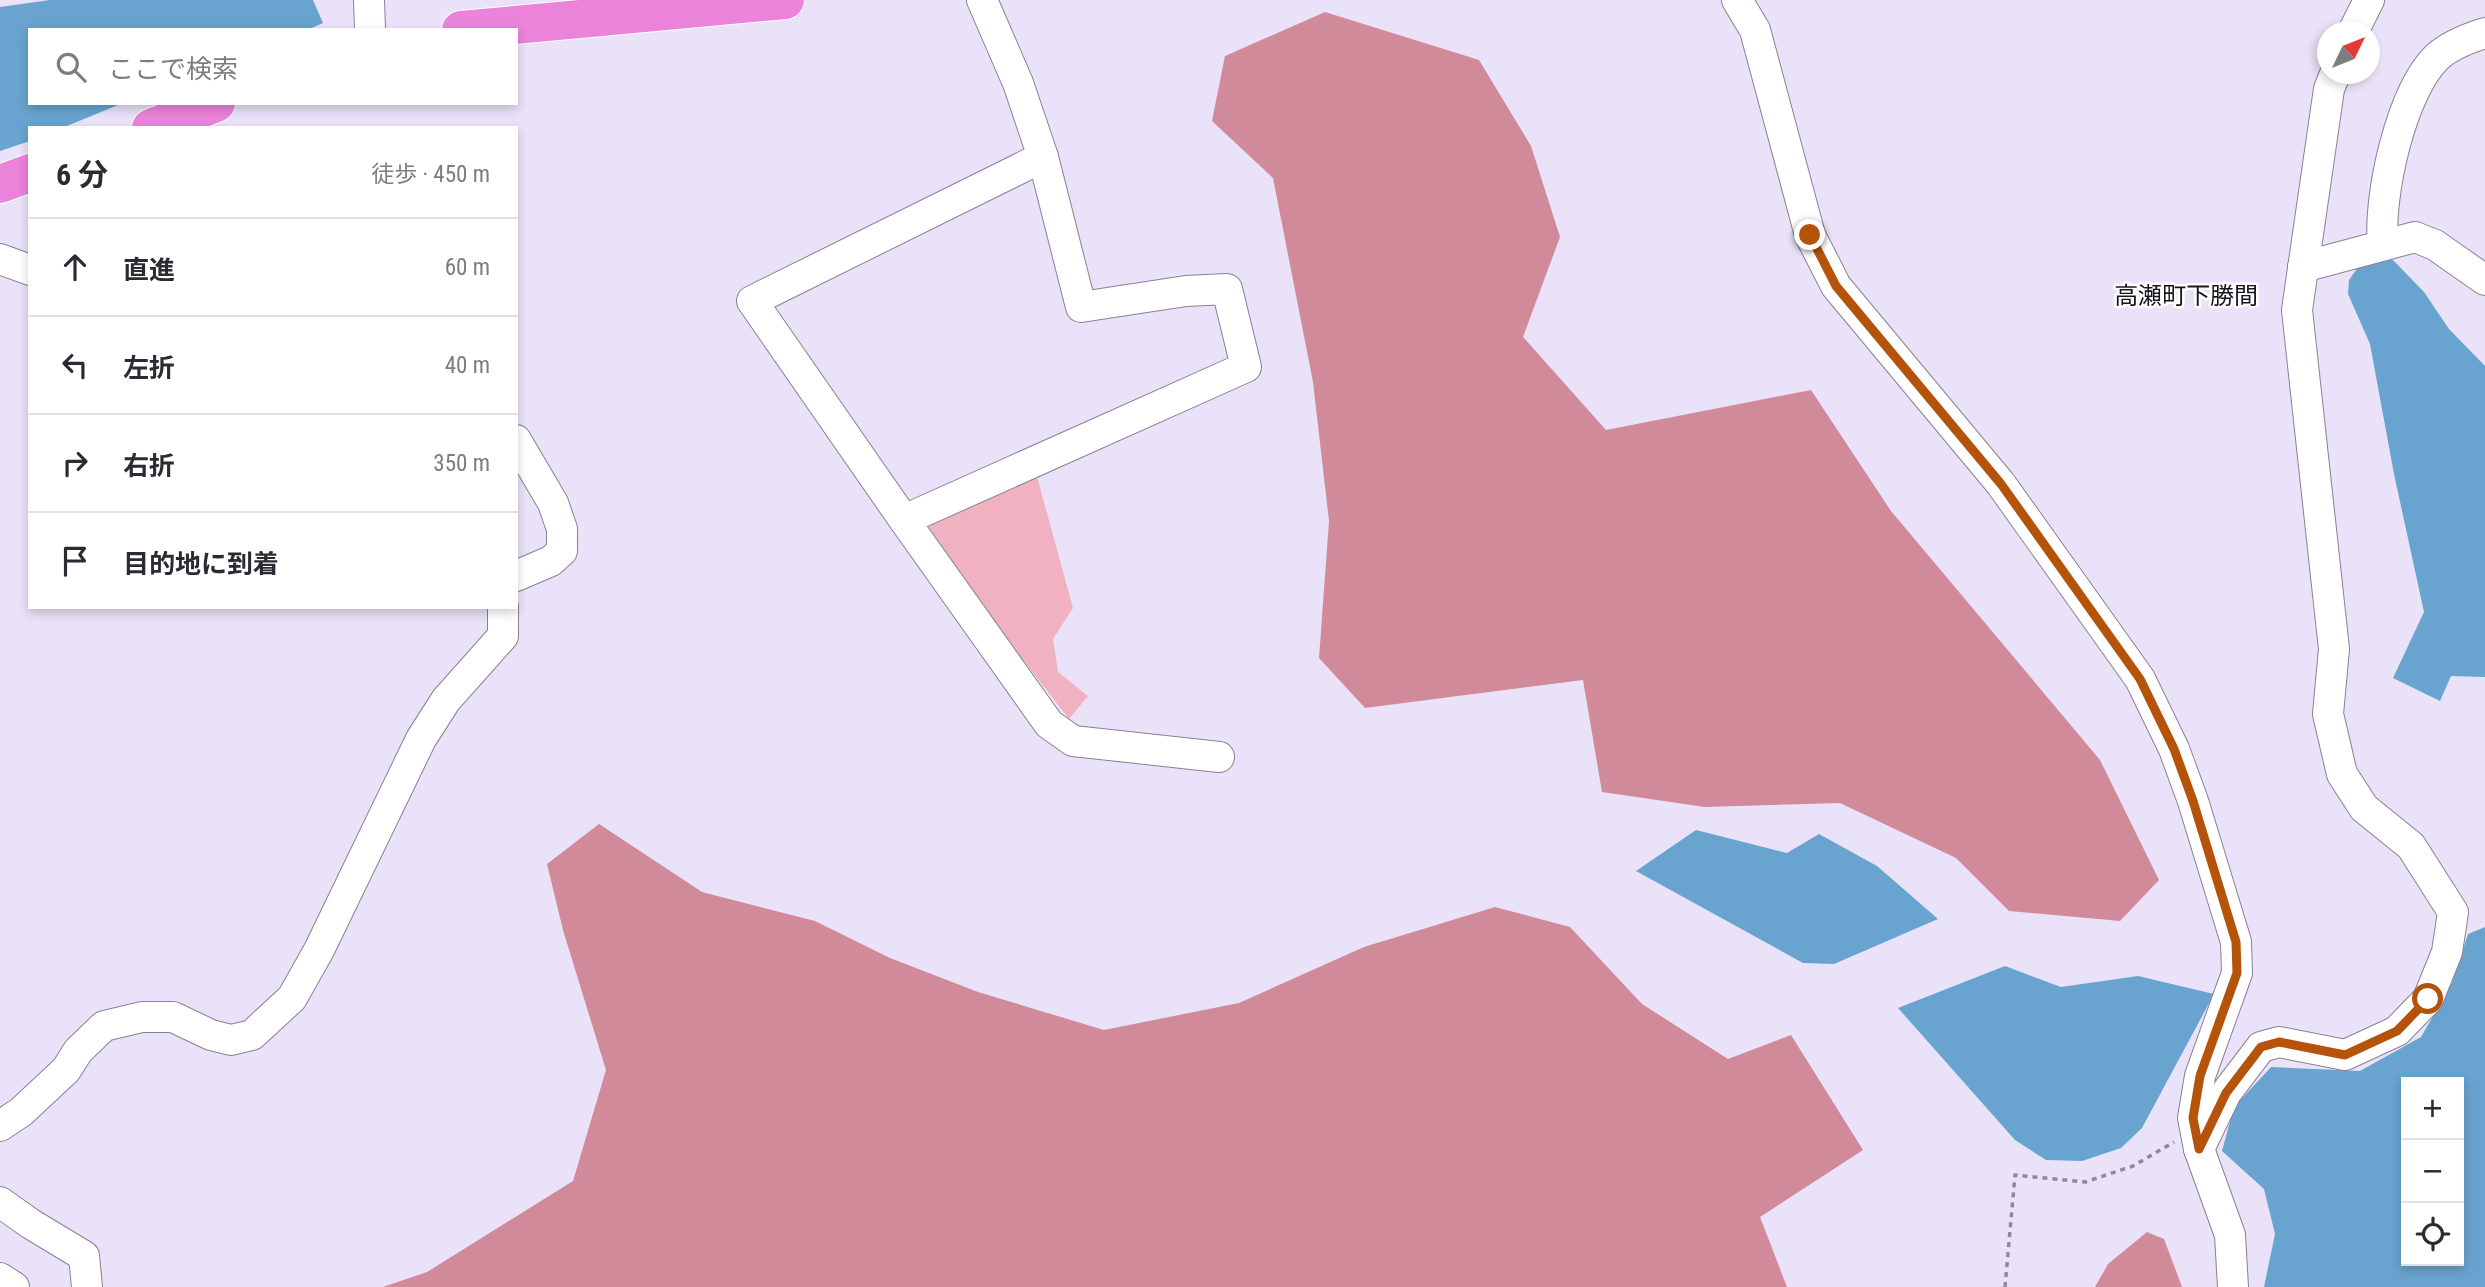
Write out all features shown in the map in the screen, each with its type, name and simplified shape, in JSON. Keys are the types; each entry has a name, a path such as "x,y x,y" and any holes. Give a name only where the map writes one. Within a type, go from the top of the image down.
{"highway":[{"path":"483,28 785,0"},
{"path":"156,126 211,105"},
{"path":"0,184 28,174"}],"street":[{"path":"369,0 370,28"},
{"path":"904,520 1246,367 1227,289 1186,291 1081,307 1043,157 1018,83 982,0"},
{"path":"1737,0 1755,30 1810,235 1836,286 2001,484 2140,679 2174,749 2193,801 2236,942 2237,973 2200,1076 2187,1146 2230,1235 2233,1287"},
{"path":"2358,21 2369,0"},
{"path":"2383,244 2381,223 2397,132 2413,92 2437,57 2463,40 2485,33"},
{"path":"2187,1146 2261,1047 2279,1042 2345,1055 2397,1031 2428,999 2447,953 2454,912 2411,846 2364,808 2342,774 2328,714 2334,649 2297,310 2331,84"},
{"path":"1043,157 752,301 1049,724 1073,741 1219,757"},
{"path":"2303,267 2415,237 2435,244 2485,280"},
{"path":"0,260 28,269"},
{"path":"518,443 553,503 562,529 562,551 551,561 518,575"},
{"path":"0,1126 21,1112 66,1070 78,1051 104,1026 142,1017 173,1017 211,1035 230,1040 252,1035 292,998 319,950 421,739 446,700 503,636 503,609"},
{"path":"0,1202 84,1256 87,1287"},
{"path":"0,1278 13,1287"}],"path":[{"path":"2005,1287 2015,1175 2085,1182 2187,1146"}],"shaded area":[{"path":"1325,12 1479,60 1531,146 1560,237 1523,337 1606,430 1811,390 1891,511 2100,760 2159,880 2120,921 2009,911 1956,858 1840,803 1705,807 1602,792 1583,680 1365,708 1319,658 1329,521 1313,382 1273,178 1212,121 1225,56"},
{"path":"1036,473 1073,608 1053,639 1058,672 1088,696 1069,719 925,534 934,520"},
{"path":"599,824 702,892 815,921 890,958 978,992 1104,1030 1239,1003 1364,947 1495,907 1570,927 1642,1004 1728,1059 1791,1035 1863,1150 1760,1217 1787,1287 383,1287 427,1272 573,1181 606,1070 563,930 547,864"},
{"path":"2147,1232 2164,1239 2182,1287 2095,1287 2108,1264"}],"water":[{"path":"50,0 313,0 323,23 312,28 28,28 28,105 118,105 67,126 28,126 28,142 0,151 0,7"},
{"path":"2374,257 2393,260 2424,292 2449,329 2485,366 2485,677 2451,676 2440,701 2393,678 2424,612 2394,474 2370,344 2348,294 2349,280 2358,267"},
{"path":"1696,830 1787,853 1819,834 1877,866 1938,919 1834,964 1803,963 1636,871"},
{"path":"2485,927 2485,1287 2264,1287 2275,1234 2264,1189 2222,1151 2234,1107 2271,1067 2360,1071 2421,1037 2452,983 2468,934"},
{"path":"2005,966 2061,987 2138,976 2214,994 2142,1128 2121,1148 2082,1161 2046,1160 2015,1140 1898,1008"}],"district":[{"name":"高瀬町下勝間","path":"2186,296"}],"route":[{"path":"1810,235 1836,286 2001,484 2140,679 2174,749 2193,801 2236,942 2237,973 2200,1076 2193,1118 2199,1149 2226,1093 2261,1047 2279,1042 2345,1055 2397,1031 2428,999"}]}
